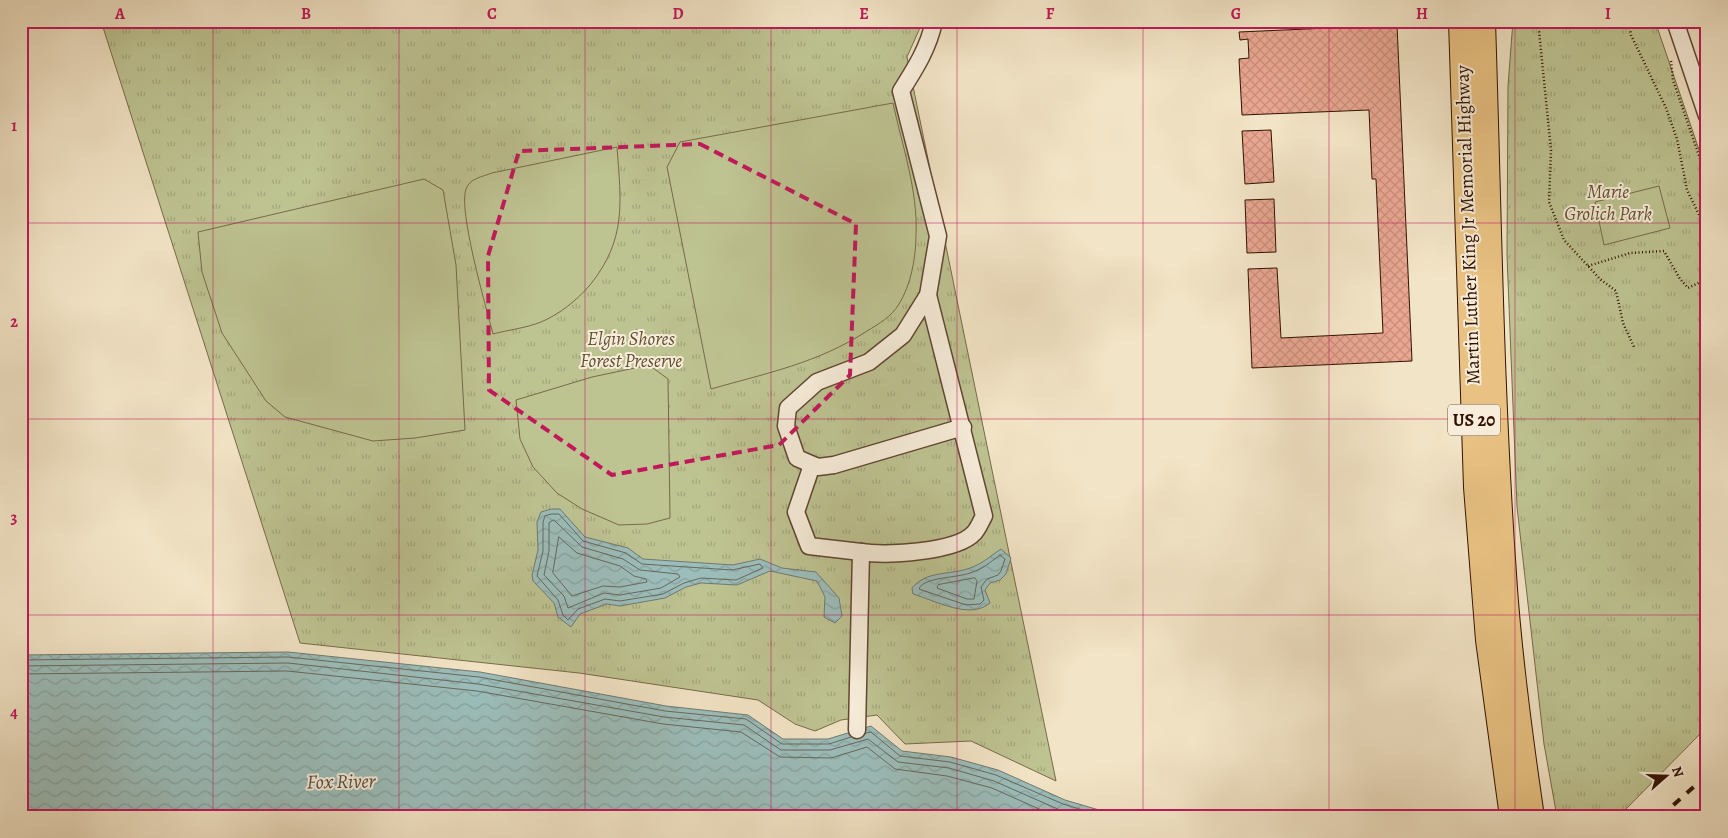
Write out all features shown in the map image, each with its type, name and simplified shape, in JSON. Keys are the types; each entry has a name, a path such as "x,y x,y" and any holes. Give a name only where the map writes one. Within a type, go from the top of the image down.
{"highway":[{"path":"1448,21 1467,208"},
{"name":"Martin Luther King Jr Memorial Highway","path":"1461,21 1476,487 1488,640 1512,817"},
{"name":"Martin Luther King Jr Memorial Highway","path":"1483,21 1496,420 1504,575 1518,719 1532,817"},
{"path":"1488,178 1497,21"}],"street":[{"path":"934,21 932,33 916,67 901,91 938,236 928,295 903,336 869,362 817,382 788,408 786,426 797,458 818,468 963,427"},
{"path":"1675,21 1702,88 1707,116"},
{"path":"812,465 796,512 809,546 882,555 905,554 959,543 974,533 984,516 963,427 928,295"},
{"path":"858,730 861,552"}],"path":[{"path":"1538,21 1551,150 1549,202 1564,240 1588,266 1616,291 1623,324 1634,347"},
{"path":"1629,21 1634,43 1666,108 1677,139 1687,190 1707,231"},
{"path":"1670,54 1673,80 1707,179"},
{"path":"1588,266 1630,253 1664,251 1680,279 1688,288 1707,279"},
{"path":"1702,817 1707,813"}],"highlighted area":[{"path":"700,144 856,224 850,375 779,445 612,475 489,390 488,256 519,151"}],"green space":[{"name":"Elgin Shores Forest Preserve","path":"101,21 923,21 907,57 1056,781 971,741 905,744 877,715 841,720 815,731 795,724 758,700 579,673 300,643"},
{"name":"Marie Grolich Park","path":"1513,21 1655,21 1707,173 1707,727 1618,817 1557,817 1544,744 1517,507 1507,255 1508,86"},
{"path":"893,103 909,168 916,218 914,261 907,288 899,304 881,323 830,351 792,366 711,389 667,167 680,142"},
{"path":"617,147 620,185 619,219 616,236 602,268 580,296 555,315 535,324 493,334 469,237 465,200 468,185 477,178 492,173"},
{"path":"424,179 443,190 456,265 465,430 415,438 373,441 285,417 266,401 222,333 202,272 198,232"},
{"path":"1659,186 1670,228 1604,245 1595,202"},
{"path":"649,365 668,379 670,518 647,524 619,525 582,509 557,493 533,467 520,439 516,400 592,377"}],"water":[{"path":"560,509 585,537 628,548 643,559 733,565 760,559 782,568 816,572 839,598 842,616 835,623 824,617 825,597 817,581 770,571 737,585 701,583 686,587 665,598 620,606 607,604 580,614 571,627 558,617 554,603 533,581 532,575 538,550 537,522 541,512"},
{"path":"1001,549 1011,558 1006,574 1000,580 990,583 985,590 990,603 982,608 973,610 953,608 913,594 912,588 924,579 937,574 972,567"},
{"name":"Fox River","path":"288,652 480,672 666,706 748,715 783,739 828,739 871,726 902,751 951,757 998,770 1065,800 1123,817 21,817 21,655"}],"building":[{"path":"1397,25 1412,361 1252,368 1248,269 1277,268 1281,338 1383,333 1376,179 1372,179 1369,110 1242,115 1239,59 1249,58 1248,39 1240,40 1239,32"},
{"path":"1271,130 1274,182 1245,184 1242,131"},
{"path":"1274,199 1276,252 1247,253 1245,200"}],"railway":[{"path":"1660,817 1707,775"}]}
